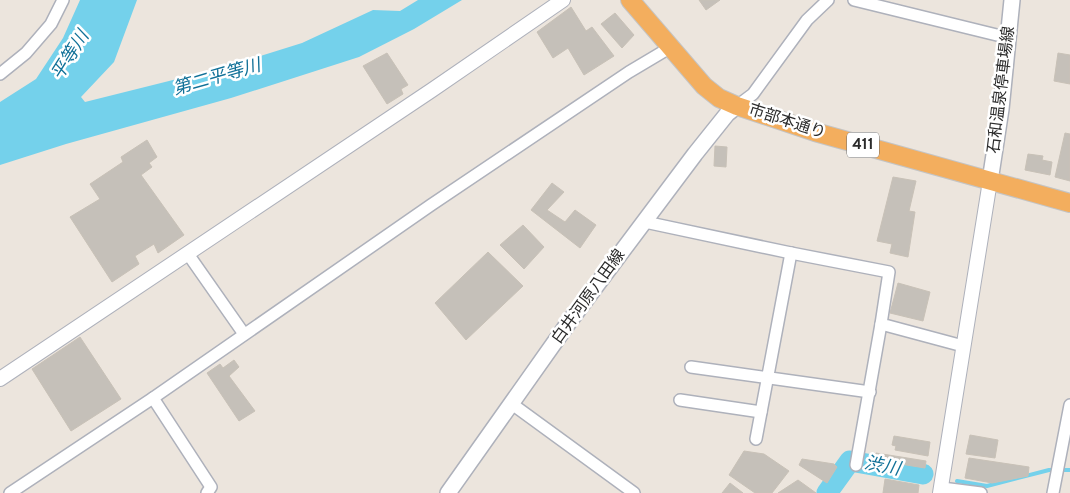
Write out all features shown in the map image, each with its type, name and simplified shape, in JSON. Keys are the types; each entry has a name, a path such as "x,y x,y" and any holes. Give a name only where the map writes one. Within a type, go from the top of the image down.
{"highway":[{"name":"市部本通り","path":"630,0 704,86 719,98 737,106 815,132 1070,203"}],"main road":[{"name":"石和温泉停車場線","path":"990,181 1001,109 1012,0"},
{"name":"白井河原八田線","path":"448,493 569,322 695,154 727,114 737,106"}],"street":[{"path":"0,74 26,53 51,24 63,0"},
{"path":"0,378 188,254 563,0"},
{"path":"737,106 753,94 807,20 828,0"},
{"path":"854,0 1009,38"},
{"path":"10,493 153,398 447,194 630,72 671,47"},
{"path":"981,493 941,490 990,181"},
{"path":"645,222 889,272 857,463"},
{"path":"756,439 791,253"},
{"path":"188,254 244,334"},
{"path":"881,324 963,346"},
{"path":"691,366 870,392"},
{"path":"153,398 211,487 206,493"},
{"path":"680,400 761,412"},
{"path":"512,404 634,493"},
{"path":"1053,493 1070,405"}],"water":[{"path":"80,0 137,0 114,62 81,97 85,102 229,66 302,43 373,10 400,11 418,0 462,0 414,29 359,57 231,98 66,144 0,165 0,102 36,79 63,38"}],"building":[{"path":"699,0 720,0 706,10"},
{"path":"571,7 586,31 592,27 614,56 584,75 568,48 553,58 537,32"},
{"path":"615,13 634,35 622,48 601,24"},
{"path":"387,53 408,85 401,89 403,94 387,104 363,66"},
{"path":"1058,53 1070,55 1070,84 1054,81"},
{"path":"1065,133 1070,134 1070,181 1055,177"},
{"path":"147,140 157,157 149,163 152,167 141,175 184,235 158,253 154,244 135,256 139,264 112,282 70,217 100,199 90,184 123,162 121,157"},
{"path":"715,146 727,147 726,167 714,166"},
{"path":"1028,154 1043,156 1042,160 1052,162 1050,175 1025,170"},
{"path":"893,177 916,181 909,211 915,212 908,257 890,253 892,244 877,241"},
{"path":"552,183 564,192 547,210 565,222 575,210 596,225 580,248 531,210"},
{"path":"523,225 544,247 524,269 500,245"},
{"path":"488,252 523,286 466,340 435,303"},
{"path":"898,283 930,292 923,321 890,313"},
{"path":"80,337 121,399 71,431 32,369"},
{"path":"234,360 239,367 229,376 255,411 239,421 207,373 220,364 223,368"},
{"path":"970,435 998,440 995,458 966,454"},
{"path":"894,436 930,442 928,456 895,450 896,446 892,445"},
{"path":"744,451 764,454 789,471 772,493 755,493 729,475"},
{"path":"876,453 926,461 925,468 875,460"},
{"path":"969,458 1029,467 1028,476 992,483 965,478"},
{"path":"802,459 834,464 837,467 827,483 799,465"},
{"path":"885,479 919,485 918,493 883,493"},
{"path":"798,480 816,493 778,493"},
{"path":"730,483 743,493 722,493"}],"waterway":[{"name":"渋川","path":"827,493 850,461 923,474"},
{"name":"渋川","path":"957,481 987,486 1049,470 1070,470"}],"water label":[{"name":"平等川","path":"71,56"},
{"name":"第二平等川","path":"217,78"}]}
